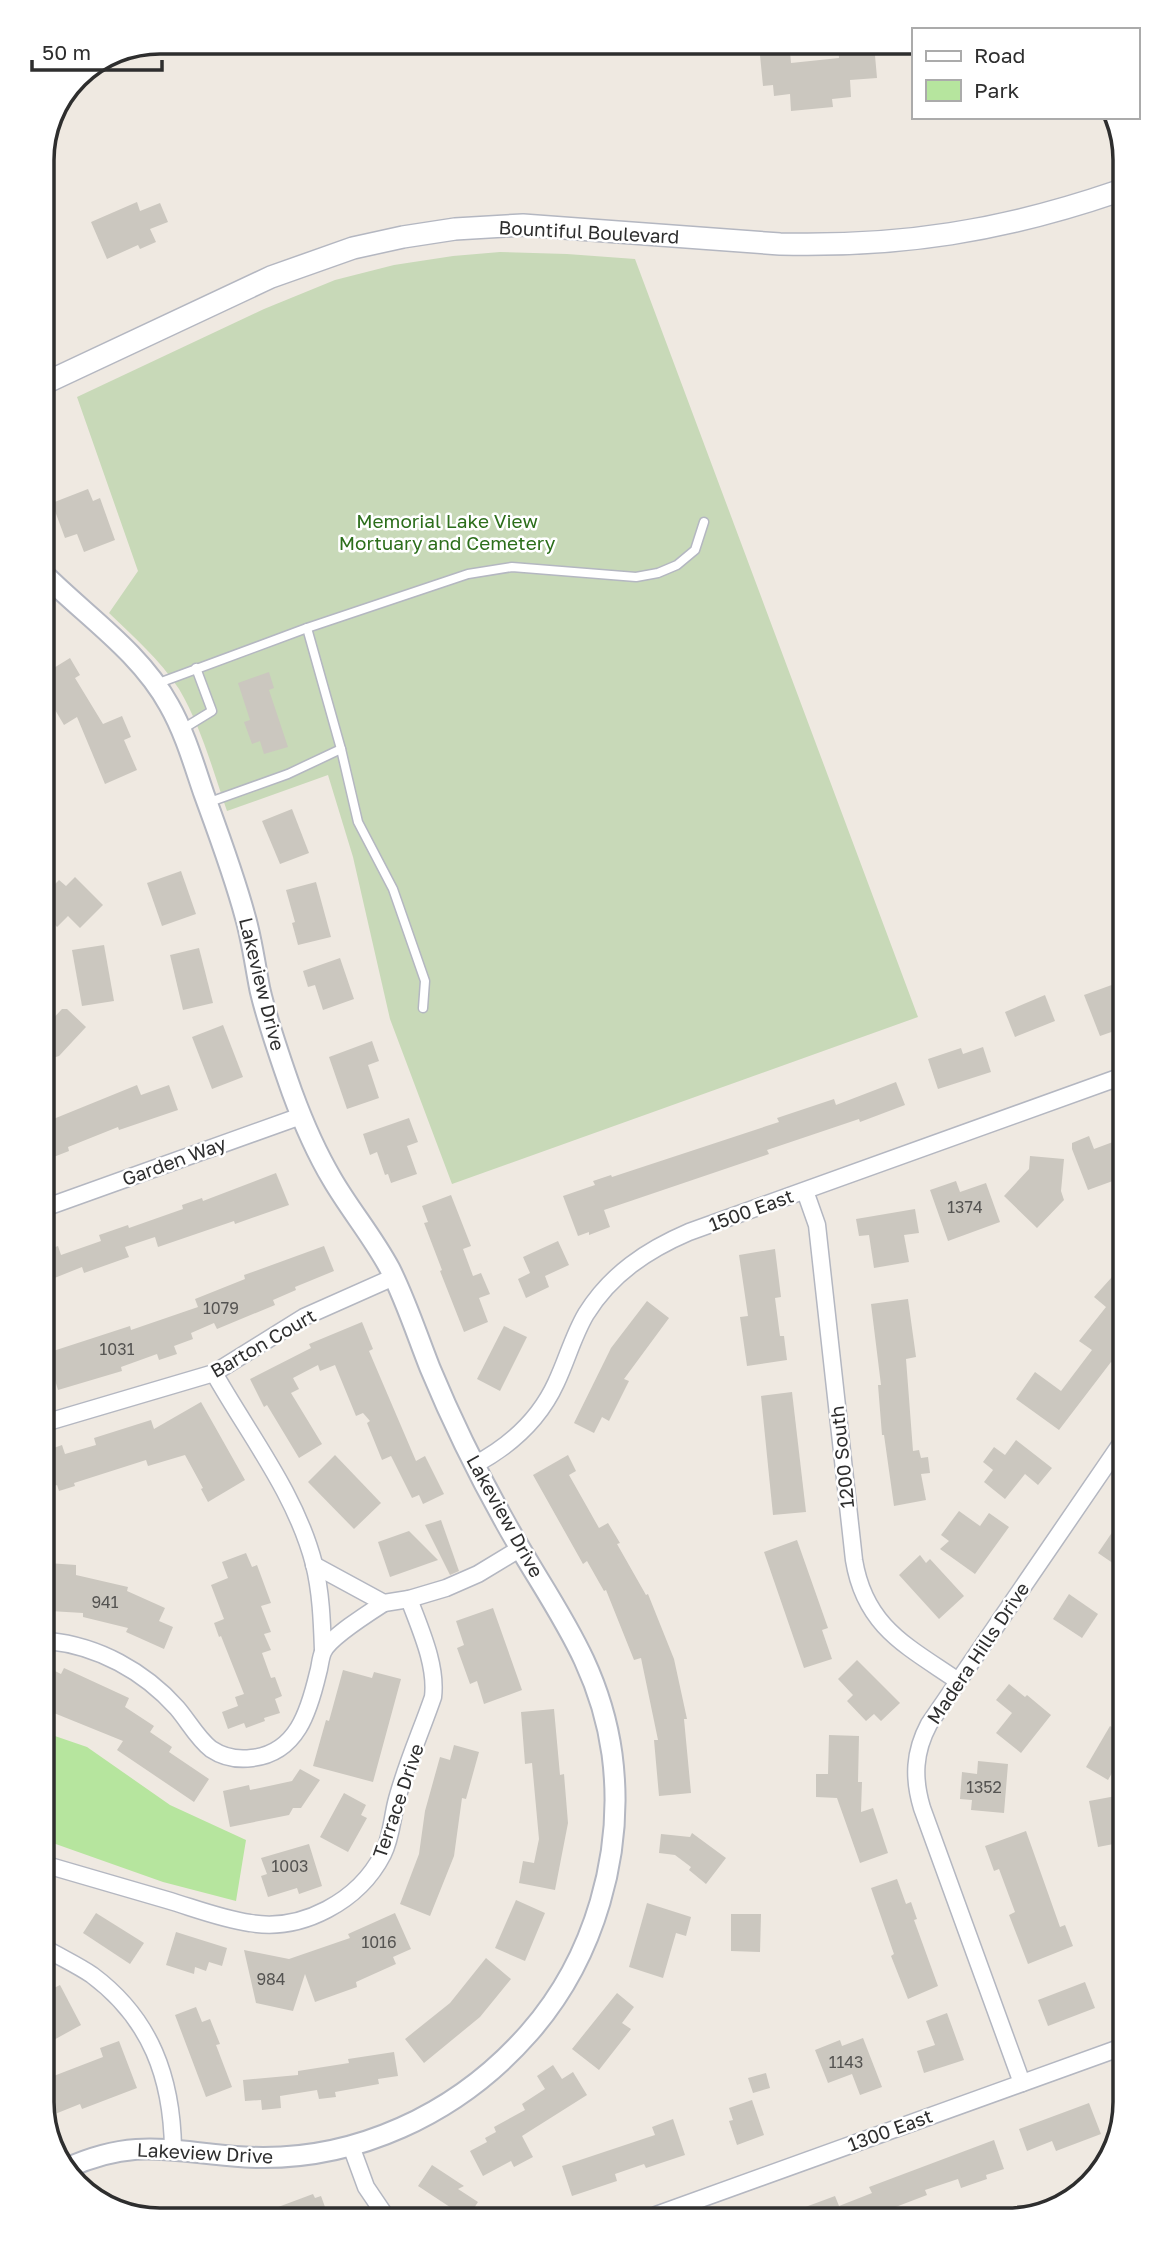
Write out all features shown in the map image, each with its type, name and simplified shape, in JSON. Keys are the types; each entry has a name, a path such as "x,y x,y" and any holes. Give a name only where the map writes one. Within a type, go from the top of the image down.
{"main road":[{"name":"Bountiful Boulevard","path":"54,379 271,277 354,248 416,234 523,225 780,244 887,243 948,236 1016,223 1113,193"}],"street":[{"name":"Lakeview Drive","path":"54,583 127,651 156,684 170,706 181,730 246,917 272,1032 301,1116 330,1176 381,1252 394,1277 445,1403 474,1465 579,1647 595,1686 608,1730 614,1773 614,1817 609,1864 588,1937 569,1977 533,2029 510,2053 463,2093 410,2125 351,2146 325,2152 247,2157 147,2148 114,2151 75,2165"},
{"name":"1500 East","path":"474,1465 511,1442 537,1415 557,1382 586,1315 613,1280 647,1252 689,1232 1113,1080"},
{"name":"Garden Way","path":"54,1204 301,1116"},
{"name":"1200 South","path":"805,1191 817,1225 854,1560 861,1590 875,1617 886,1629 958,1681"},
{"name":"Barton Court","path":"54,1420 214,1373 304,1317 394,1277"},
{"path":"54,1642 79,1645 131,1668 176,1706 206,1745 217,1753 243,1759 268,1754 291,1740 298,1732 310,1706 323,1650 319,1591 314,1565 306,1539 282,1485 214,1373"},
{"name":"Madera Hills Drive","path":"1022,2083 917,1793 916,1763 922,1736 1113,1455"},
{"path":"323,1650 384,1603 409,1599 462,1581 521,1548"},
{"path":"314,1565 384,1603"},
{"name":"Terrace Drive","path":"54,1867 252,1924 289,1923 307,1918 331,1907 353,1892 384,1853 399,1795 433,1697 428,1655 409,1599"},
{"path":"54,1953 93,1976 109,1990 130,2012 148,2038 165,2078 170,2099 173,2149"},
{"name":"1300 East","path":"675,2208 1113,2050"},
{"path":"351,2146 366,2187 380,2208"}],"lane":[{"path":"156,684 307,628 468,574 512,567 646,577 667,570 686,559 695,550 704,522"},
{"path":"307,628 341,749 358,822 393,890 425,981 423,1008"},
{"path":"181,730 212,710 196,668"},
{"path":"207,803 288,774 341,749"}],"green space":[{"name":"Memorial Lake View Mortuary and Cemetery","path":"500,252 635,259 918,1017 452,1184 390,1019 353,857 328,775 227,811 200,733 179,689 155,659 109,613 138,571 77,397 264,309 335,280 394,265"},
{"path":"54,1736 87,1747 170,1805 246,1840 236,1901 163,1882 54,1843"}],"building":[{"path":"790,54 791,63 839,58 839,54 875,54 877,78 850,80 851,97 832,99 833,107 791,111 790,94 774,96 773,85 763,86 760,55"},
{"path":"137,202 140,211 160,203 168,222 150,229 156,242 140,249 138,245 107,259 91,222"},
{"path":"88,489 93,501 100,498 115,540 84,552 77,534 65,538 54,502"},
{"path":"70,658 80,675 75,678 103,724 122,716 131,737 124,740 137,770 105,784 77,717 64,725 54,708 54,668"},
{"path":"269,672 274,688 269,690 288,747 264,754 260,741 252,744 244,722 250,720 238,683"},
{"path":"292,809 309,853 280,864 262,821"},
{"path":"181,871 196,914 162,926 147,883"},
{"path":"75,877 103,905 80,928 68,916 57,927 54,924 54,885 59,880 66,886"},
{"path":"316,882 331,937 298,945 286,890"},
{"path":"104,945 114,1001 82,1006 72,950"},
{"path":"199,948 213,1003 183,1010 170,955"},
{"path":"340,958 354,999 323,1010 315,985 308,987 303,971"},
{"path":"1113,985 1113,1031 1100,1036 1084,995"},
{"path":"1045,995 1055,1021 1015,1037 1005,1012"},
{"path":"62,1009 67,1009 86,1027 59,1056 54,1058 54,1018"},
{"path":"223,1025 243,1077 212,1089 192,1037"},
{"path":"372,1041 379,1061 368,1065 379,1098 347,1109 329,1057"},
{"path":"983,1047 991,1072 938,1089 928,1059 961,1048 963,1054"},
{"path":"896,1082 905,1105 860,1122 859,1119 767,1150 769,1154 604,1210 610,1227 578,1236 563,1196 595,1185 593,1181 779,1122 777,1118 834,1099 836,1105"},
{"path":"137,1085 141,1095 169,1085 178,1110 119,1130 118,1127 68,1147 69,1151 54,1157 54,1119"},
{"path":"409,1118 418,1142 407,1146 417,1174 391,1183 388,1174 385,1175 377,1152 370,1155 363,1134"},
{"path":"1089,1136 1094,1149 1113,1142 1113,1181 1088,1190 1072,1143"},
{"path":"1030,1156 1064,1159 1061,1191 1064,1200 1037,1228 1004,1196 1029,1169"},
{"path":"276,1173 289,1205 158,1247 155,1237 125,1247 129,1257 84,1273 82,1267 54,1278 54,1247 58,1246 61,1255 101,1241 99,1235 128,1225 129,1228 183,1209 182,1205 202,1198 203,1201"},
{"path":"956,1181 960,1192 986,1183 1000,1222 948,1241 930,1190"},
{"path":"451,1195 471,1246 463,1249 473,1276 481,1273 490,1294 479,1298 488,1322 464,1332 424,1223 428,1222 422,1206"},
{"path":"915,1209 919,1233 904,1235 909,1262 874,1268 869,1235 859,1236 856,1219"},
{"path":"558,1241 569,1265 545,1276 549,1287 526,1298 518,1279 530,1273 523,1257"},
{"path":"324,1246 334,1271 295,1287 296,1290 273,1300 275,1305 217,1329 214,1323 191,1333 193,1339 174,1346 177,1354 159,1360 157,1354 121,1367 122,1371 58,1390 54,1377 54,1351 130,1326 131,1330 198,1307 195,1299 245,1279 244,1275"},
{"path":"775,1249 781,1297 775,1298 780,1336 784,1336 787,1360 747,1366 740,1317 748,1316 739,1255"},
{"path":"1113,1276 1113,1363 1111,1362 1059,1430 1016,1399 1035,1372 1061,1391 1092,1350 1079,1341 1106,1307 1094,1297"},
{"path":"908,1299 916,1357 906,1359 913,1451 919,1450 921,1458 928,1457 930,1473 921,1474 926,1500 894,1506 882,1435 878,1385 881,1385 871,1304"},
{"path":"647,1301 669,1318 624,1379 629,1381 609,1421 602,1417 594,1433 574,1423 611,1348"},
{"path":"362,1322 373,1349 369,1351 416,1461 425,1456 444,1494 423,1504 419,1495 412,1498 391,1456 382,1460 367,1423 370,1421 363,1413 356,1416 335,1365 320,1371 318,1365 293,1378 299,1389 291,1393 322,1444 299,1458 267,1405 264,1407 250,1379 311,1348 309,1344"},
{"path":"504,1326 527,1337 500,1391 477,1379"},
{"path":"792,1392 806,1512 773,1515 761,1396"},
{"path":"201,1402 245,1480 208,1502 185,1455 148,1466 146,1460 74,1483 75,1486 59,1491 57,1485 54,1486 54,1448 62,1445 65,1454 96,1445 94,1438 151,1420 154,1429"},
{"path":"1016,1440 1052,1468 1038,1485 1025,1474 1005,1499 984,1482 993,1470 983,1462 994,1447 1005,1455"},
{"path":"335,1455 381,1503 354,1529 308,1482"},
{"path":"568,1455 576,1471 569,1475 599,1528 608,1523 620,1543 617,1544 646,1595 648,1594 674,1659 687,1719 684,1719 691,1793 659,1796 654,1740 658,1740 641,1658 634,1660 606,1590 604,1591 587,1561 583,1564 533,1475"},
{"path":"959,1511 980,1526 989,1513 1009,1527 975,1574 940,1549 949,1541 941,1535"},
{"path":"441,1520 459,1571 450,1575 425,1525"},
{"path":"409,1531 438,1560 390,1577 378,1542"},
{"path":"1113,1531 1113,1563 1098,1553"},
{"path":"797,1540 828,1628 822,1630 832,1659 804,1668 764,1552"},
{"path":"246,1553 252,1567 257,1565 271,1603 261,1606 271,1632 264,1634 271,1650 262,1653 271,1678 275,1677 282,1696 275,1699 280,1713 246,1728 244,1723 228,1729 222,1712 238,1706 235,1697 244,1694 214,1623 224,1619 211,1585 228,1578 222,1562"},
{"path":"920,1555 926,1563 930,1559 964,1596 939,1619 899,1575"},
{"path":"54,1563 76,1565 76,1575 128,1587 127,1591 165,1608 159,1621 173,1627 164,1649 126,1632 128,1628 83,1617 83,1613 54,1611"},
{"path":"1069,1594 1098,1614 1082,1638 1053,1619"},
{"path":"493,1608 522,1690 484,1704 477,1681 470,1684 457,1648 464,1645 456,1621"},
{"path":"857,1660 900,1703 881,1721 874,1714 866,1721 847,1701 853,1695 838,1679"},
{"path":"64,1668 129,1698 125,1707 154,1726 150,1732 172,1747 169,1752 209,1779 194,1802 117,1750 123,1741 54,1713 54,1670 61,1674"},
{"path":"343,1670 372,1678 374,1672 401,1679 373,1782 313,1766"},
{"path":"1009,1684 1051,1715 1021,1753 996,1733 1012,1713 996,1700"},
{"path":"554,1709 568,1823 555,1890 519,1883 523,1861 534,1863 539,1839 532,1763 525,1764 521,1712"},
{"path":"1110,1726 1113,1728 1113,1771 1108,1780 1086,1767"},
{"path":"829,1735 859,1736 858,1782 862,1782 861,1812 873,1808 888,1853 860,1863 837,1798 816,1797 816,1774 828,1774"},
{"path":"454,1745 479,1752 466,1799 462,1798 454,1856 430,1916 400,1904 419,1854 425,1811 440,1757 450,1760"},
{"path":"978,1761 1008,1764 1004,1813 971,1810 972,1800 960,1799 962,1772 977,1774"},
{"path":"300,1769 320,1780 301,1808 293,1808 289,1815 230,1827 223,1791 249,1785 250,1790 292,1781"},
{"path":"344,1793 366,1805 361,1815 367,1818 348,1852 320,1837"},
{"path":"1113,1797 1113,1844 1098,1847 1089,1801"},
{"path":"1026,1831 1060,1927 1065,1925 1073,1946 1028,1964 1009,1915 1015,1912 999,1869 994,1871 985,1846"},
{"path":"692,1833 726,1858 706,1884 689,1870 691,1867 675,1855 659,1853 661,1834 690,1837"},
{"path":"309,1844 322,1886 299,1894 297,1888 268,1897 261,1876 267,1874 261,1858"},
{"path":"897,1879 906,1904 911,1902 917,1919 914,1920 938,1986 908,1999 891,1956 894,1954 871,1888"},
{"path":"516,1900 545,1913 525,1961 495,1948"},
{"path":"647,1903 691,1917 686,1936 676,1933 663,1978 629,1967"},
{"path":"96,1913 144,1943 130,1964 83,1933"},
{"path":"395,1913 411,1949 393,1957 396,1964 356,1982 357,1987 315,2002 305,1974 293,2011 256,2003 244,1950 289,1959 350,1938 348,1934"},
{"path":"731,1914 761,1914 760,1952 731,1951"},
{"path":"176,1932 227,1948 222,1966 209,1962 206,1971 195,1967 194,1974 166,1965"},
{"path":"486,1958 511,1979 480,2017 424,2063 405,2039 450,2003"},
{"path":"1085,1982 1095,2008 1048,2026 1038,2000"},
{"path":"60,1985 81,2025 54,2040 54,1988"},
{"path":"617,1993 634,2007 622,2023 631,2029 599,2070 572,2049"},
{"path":"196,2007 202,2022 210,2019 220,2044 216,2045 232,2087 206,2097 175,2015"},
{"path":"947,2013 964,2060 924,2073 917,2051 935,2045 926,2021"},
{"path":"863,2038 882,2087 860,2095 852,2074 828,2083 815,2050 840,2040 842,2046"},
{"path":"119,2041 137,2088 82,2109 80,2104 55,2114 54,2076 103,2057 100,2048"},
{"path":"394,2052 398,2076 378,2079 379,2084 335,2092 336,2097 319,2099 317,2090 280,2096 281,2108 262,2110 261,2100 245,2101 243,2080 298,2075 298,2071 349,2063 348,2059"},
{"path":"553,2065 562,2079 573,2072 587,2095 522,2136 533,2157 514,2167 511,2161 483,2176 470,2151 487,2142 485,2138 496,2132 494,2127 525,2110 522,2104 545,2089 537,2076"},
{"path":"766,2073 770,2088 753,2093 748,2078"},
{"path":"752,2100 764,2135 737,2145 729,2121 733,2120 729,2108"},
{"path":"1089,2103 1101,2134 1056,2151 1052,2141 1027,2151 1019,2129"},
{"path":"673,2119 685,2155 646,2168 644,2164 615,2174 617,2181 572,2196 562,2166 655,2135 652,2127"},
{"path":"994,2140 1004,2169 986,2175 987,2179 961,2188 958,2179 925,2190 927,2195 893,2208 803,2208 835,2196 839,2206 872,2193 869,2187"},
{"path":"432,2165 464,2186 458,2189 478,2202 474,2208 451,2208 418,2186"},
{"path":"313,2194 315,2198 321,2196 325,2208 275,2208"}]}
